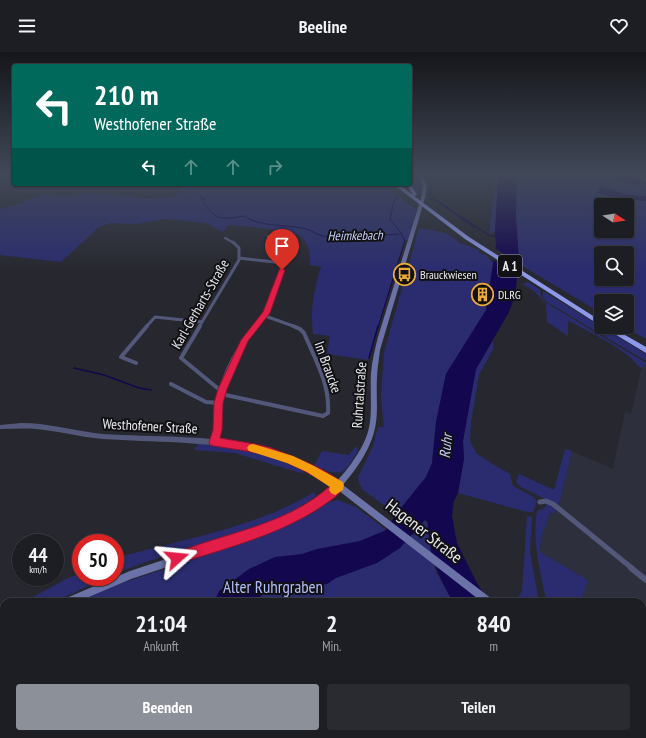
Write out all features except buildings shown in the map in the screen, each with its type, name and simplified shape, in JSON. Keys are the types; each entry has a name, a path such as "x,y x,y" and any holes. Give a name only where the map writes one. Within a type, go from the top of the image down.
{"highway":[{"name":"A 1","path":"428,207 467,236 594,319"},
{"name":"A 1","path":"552,291 594,314"},
{"path":"618,334 646,350"},
{"path":"628,334 646,344"}],"main road":[{"name":"Ruhrtalstraße","path":"76,598 130,575 260,532 306,511 327,497 339,486 363,453 371,433 375,360 420,207"},
{"name":"Hagener Straße","path":"339,486 484,598"}],"street":[{"path":"214,442 218,430 221,393 245,340 265,316 284,263 283,253 280,247 268,236"},
{"path":"225,238 238,244 240,249 239,258 284,263"},
{"name":"Karl-Gerharts-Straße","path":"221,393 181,358 239,258"},
{"path":"136,363 121,357 155,316 202,322"},
{"name":"Im Braucke","path":"221,393 323,416 328,413 329,398 325,384 304,333 300,329 265,316"},
{"path":"171,384 206,402 219,403"},
{"name":"Westhofener Straße","path":"0,427 32,426 103,436 214,442 268,452 289,459 321,474 339,486"},
{"path":"540,502 553,504 646,580"}],"shaded area":[{"path":"642,366 646,367 646,598 582,598 588,580 540,552 541,539 550,512 554,514 560,501 572,451 613,469 625,412 631,414"}],"green space":[{"path":"7,207 412,207 417,209 408,240 404,240 368,360 327,354 330,336 313,334 313,300 321,267 310,265 310,254 304,239 292,232 229,225 223,232 206,223 165,219 136,224 110,223 99,227 61,262 0,255 0,209"},
{"path":"492,207 496,207 495,232 489,234"},
{"path":"515,207 594,207 594,238 634,238 634,207 646,207 646,339 634,332 634,294 594,294 594,309 519,264"},
{"path":"419,228 446,233 457,240 457,242 479,250 479,253 486,255 493,263 486,310 446,374 436,422 432,463 426,477 396,514 363,490 359,483 358,477 373,446 378,427 384,427 381,396 384,352"},
{"path":"528,282 540,290 541,296 545,302 594,332 594,334 598,334 646,363 646,367 642,366 641,369 619,349 573,323 568,321 568,336 547,322 546,304 534,291 522,284"},
{"path":"543,291 594,322 594,330 547,302 543,298"},
{"path":"601,334 613,334 646,354 646,361"},
{"path":"493,341 493,349 479,375 471,422 470,441 476,453 510,474 513,486 532,496 537,501 533,512 527,512 458,493 464,459 463,441 476,369"},
{"path":"199,443 259,453 281,460 304,471 303,473 297,472 235,453 194,450"},
{"path":"356,446 358,451 345,470 341,472 331,472 314,466 322,451 349,455"},
{"path":"565,449 572,451 560,501 554,514 550,512 541,539 540,552 588,580 582,598 546,598 535,534 537,511 546,507 545,499 521,487 516,482 519,474 554,490"},
{"path":"314,492 316,496 294,510 270,522 218,540 166,555 124,570 124,556 246,523 299,501"},
{"name":"Alter Ruhrgraben","path":"338,500 356,507 386,530 413,535 426,520 435,570 451,598 86,598 104,589 113,586 124,586 124,582 258,538 311,514 329,502"},
{"path":"527,516 532,517 530,552 538,598 518,598 522,591"},
{"path":"72,576 72,586 88,586 62,598 31,598 53,586 64,586 64,580"}],"water":[{"name":"Ruhr","path":"496,207 516,207 519,260 515,296 509,312 476,369 463,441 464,459 452,516 457,543 477,583 486,598 451,598 434,564 430,545 428,522 425,520 400,548 377,563 336,578 327,584 304,588 269,588 259,598 216,598 219,591 249,569 275,557 302,554 317,549 360,541 386,530 396,514 426,477 432,463 436,422 446,374 486,310 496,244"}],"pier":[{"path":"493,247 521,265 519,276 491,258"}],"waterway":[{"name":"Heimkebach","path":"207,207 212,213 221,218 245,216 256,222 296,227 324,236 345,238 399,234"},
{"path":"378,327 405,241 401,233 390,219 393,207"},
{"path":"445,207 475,228"},
{"path":"447,207 490,236 497,236"},
{"path":"369,358 378,326"},
{"path":"74,368 104,375 139,388 151,390"}],"slow traffic":[{"path":"253,448 289,459 311,469 339,486 335,490"}],"place":[{"name":"Brauckwiesen","path":"405,275"},
{"name":"DLRG","path":"483,295"}],"route":[{"path":"177,558 260,532 281,523 306,511 327,497 339,486 321,474 289,459 268,452 214,442 218,430 219,403 222,389 248,334 267,313 274,289 282,270"}]}
